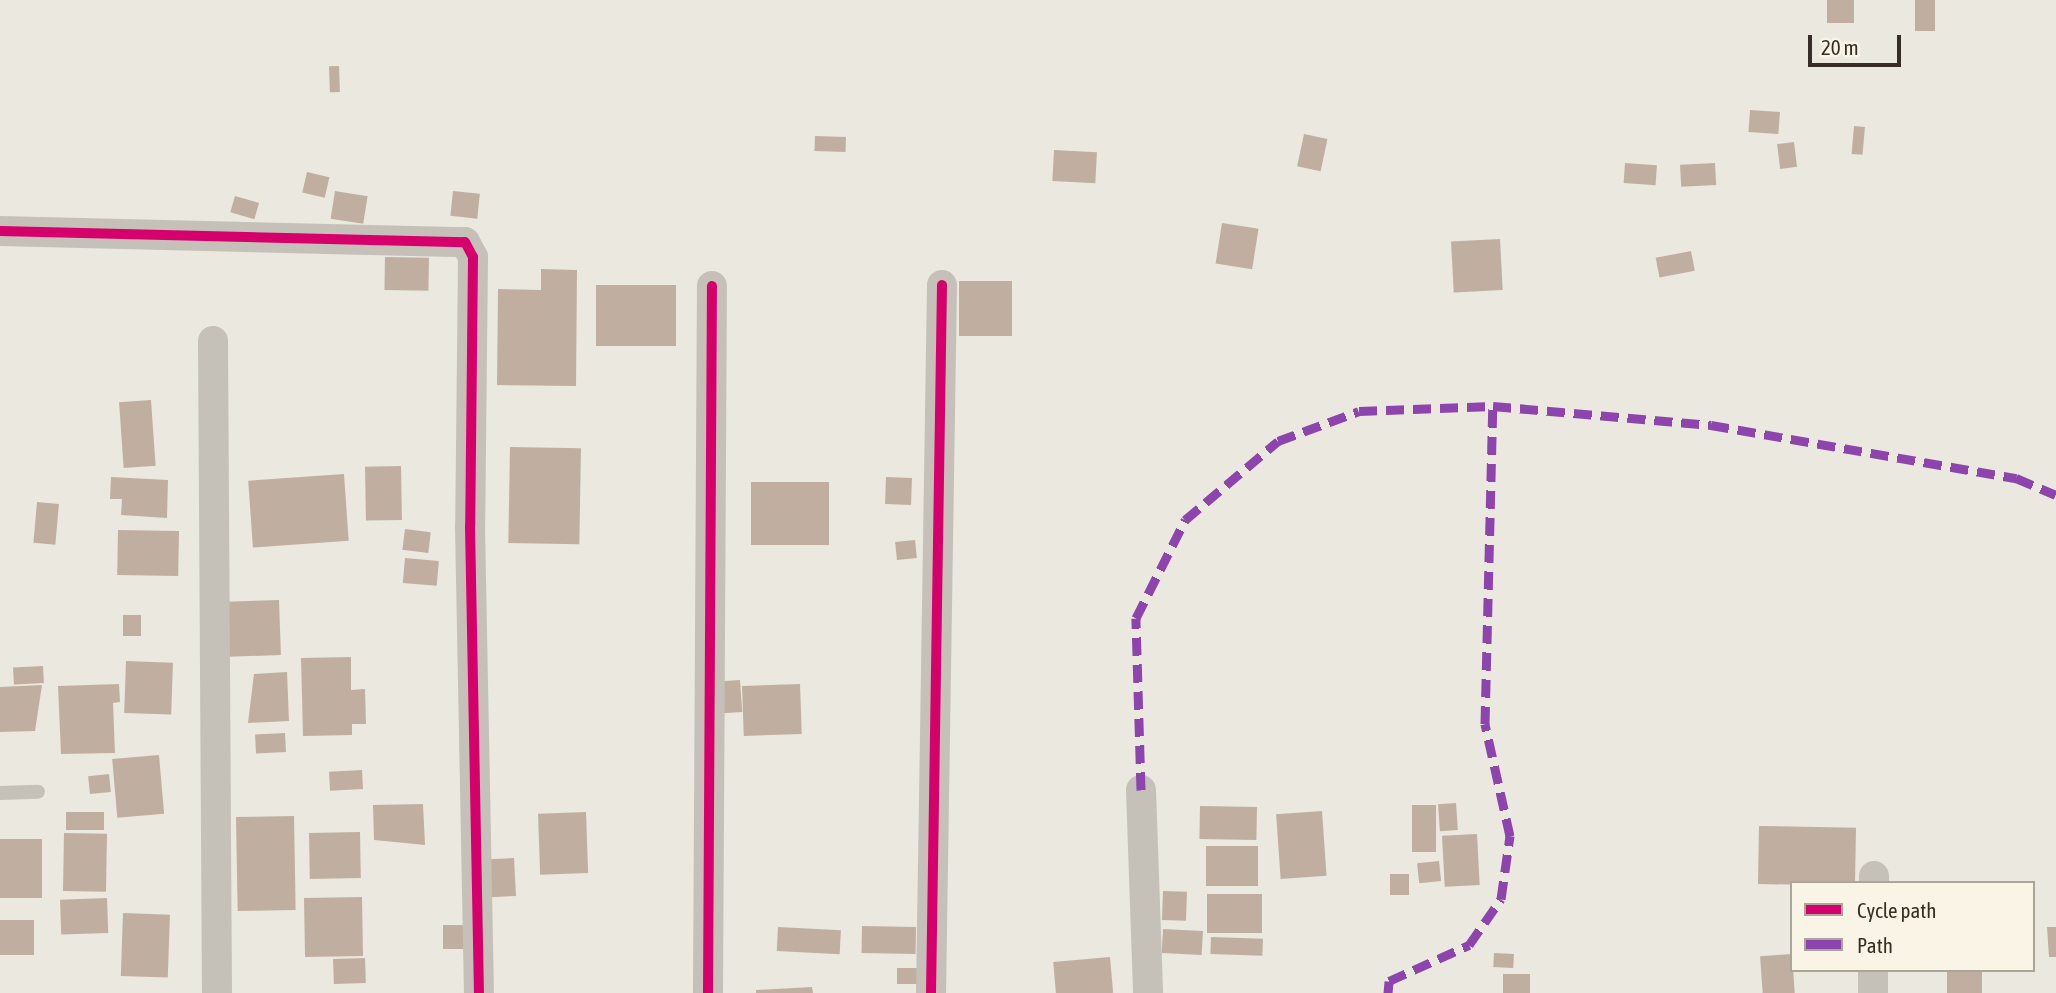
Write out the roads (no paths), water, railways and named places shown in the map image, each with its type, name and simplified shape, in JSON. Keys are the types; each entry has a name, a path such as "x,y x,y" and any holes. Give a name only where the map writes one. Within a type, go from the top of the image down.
{"street":[{"path":"0,232 465,242 473,257 470,526 479,993"},
{"path":"931,993 942,285"},
{"path":"708,993 712,286"},
{"path":"213,341 217,993"},
{"path":"1141,790 1148,993"},
{"path":"1873,972 1873,993"}],"lane":[{"path":"0,793 38,792"}]}
